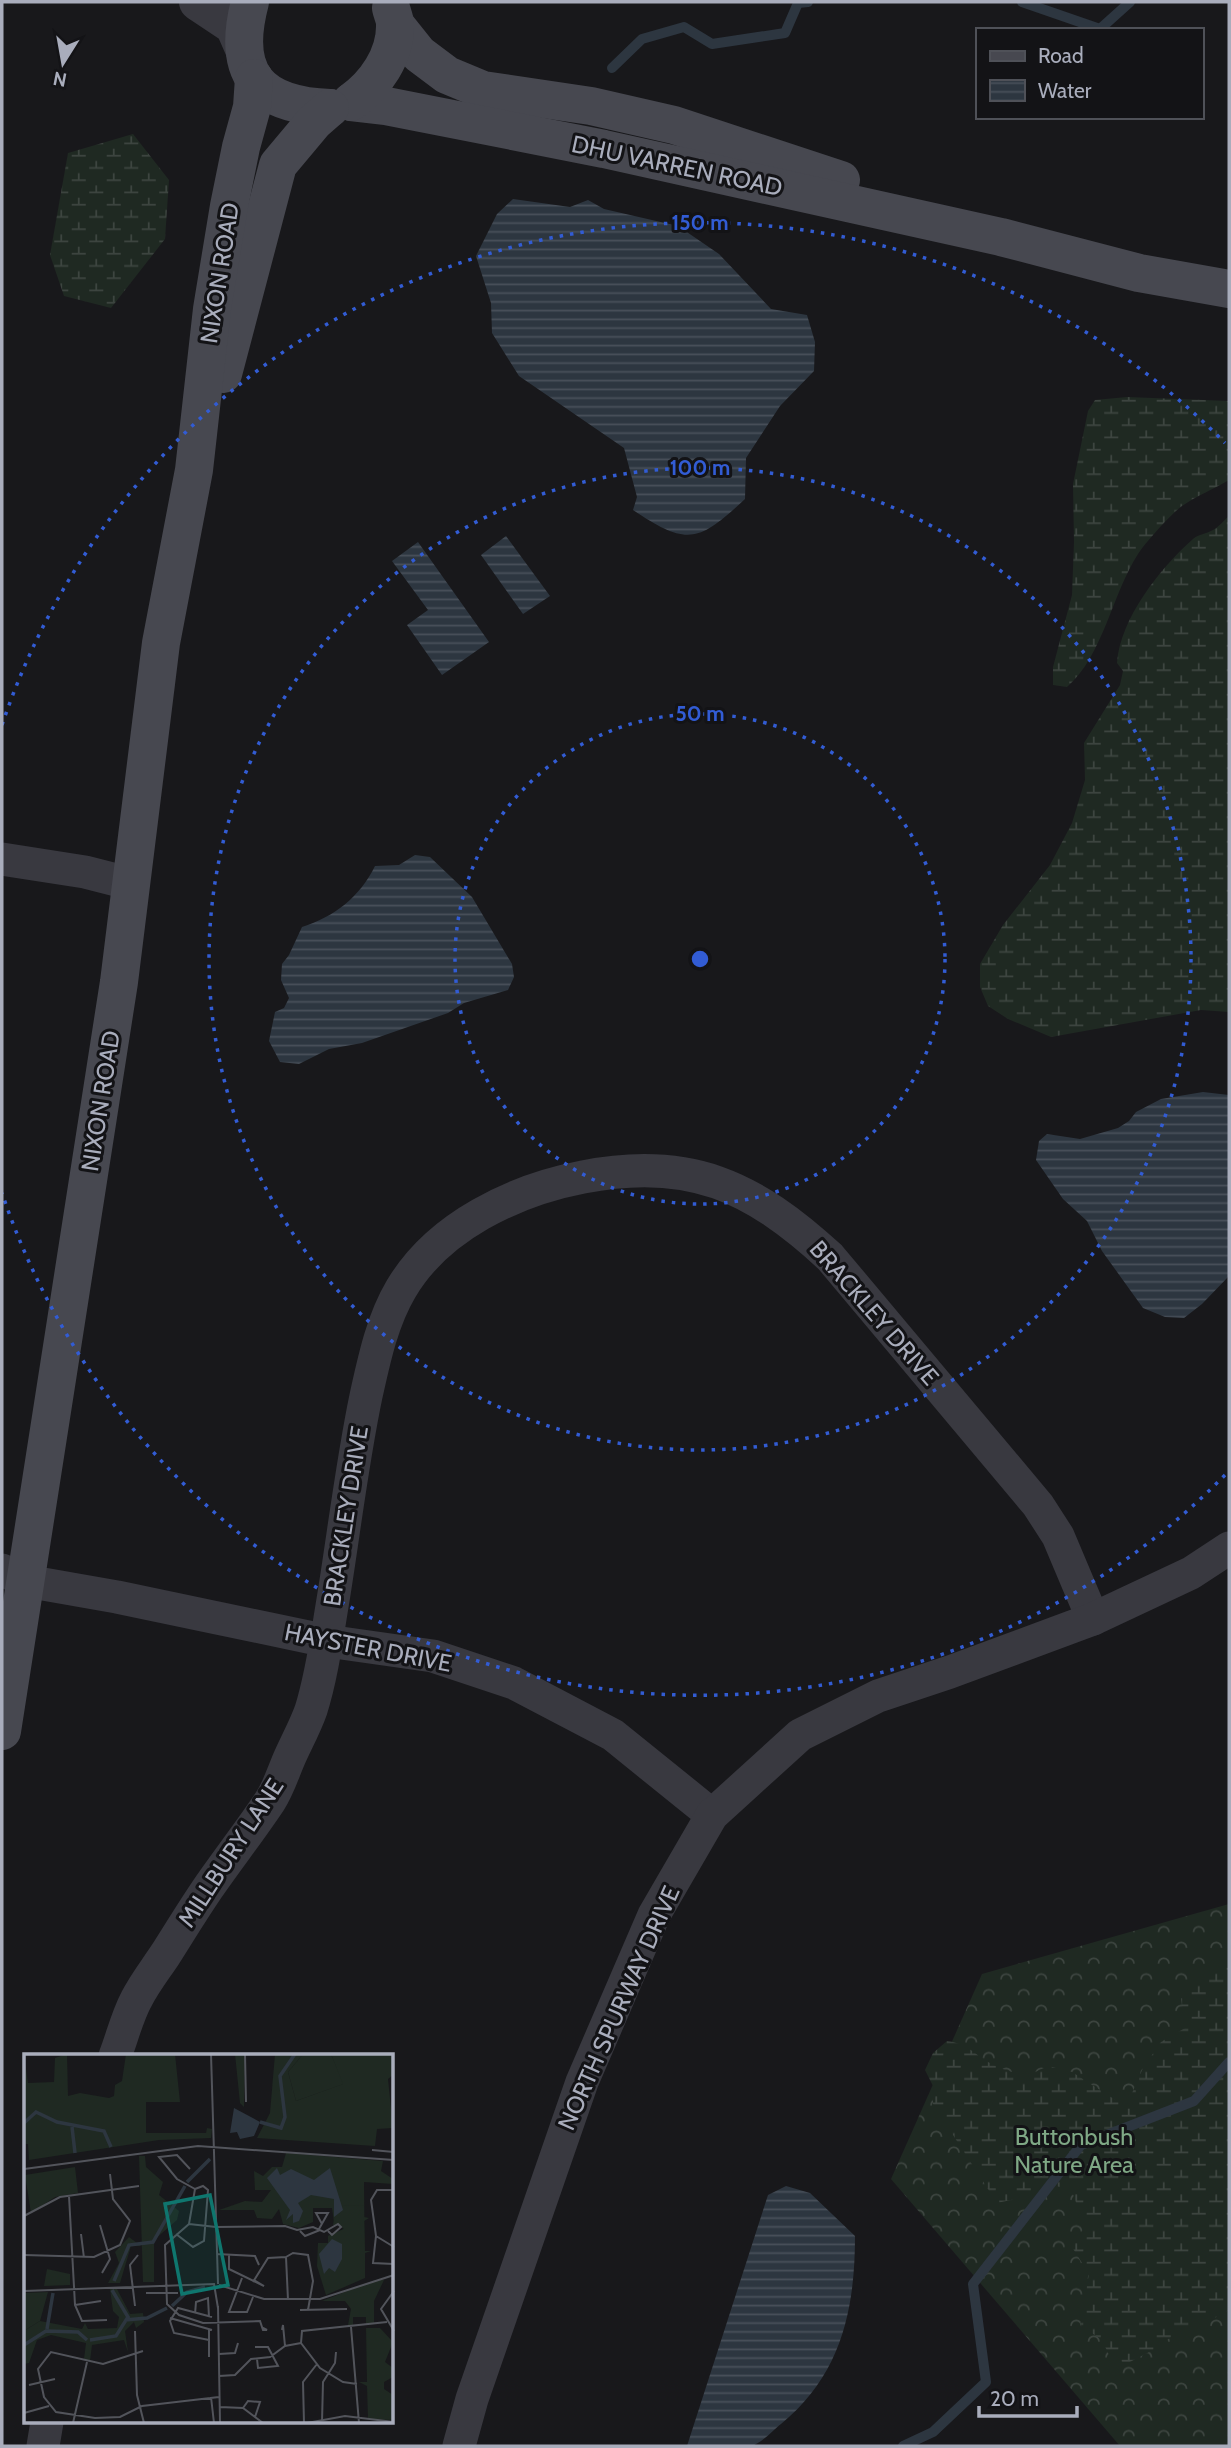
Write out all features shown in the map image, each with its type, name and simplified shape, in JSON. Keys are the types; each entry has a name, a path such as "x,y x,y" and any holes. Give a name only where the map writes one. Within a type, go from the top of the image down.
{"main road":[{"name":"NIXON ROAD","path":"2,1731 10,1579 119,982 161,643 194,470 212,309 234,182 252,107 245,22 250,2"},
{"name":"NIXON ROAD","path":"194,470 238,323 278,165 295,143 341,105 368,90 390,51 392,13"},
{"name":"DHU VARREN ROAD","path":"392,13 419,54 447,75 483,90 591,106 674,125 805,167 1001,237"},
{"name":"DHU VARREN ROAD","path":"249,64 262,87 278,98 301,107 386,106 604,149 1001,237 1139,273 1229,289"}],"street":[{"path":"198,2 234,26 249,64"},
{"path":"2,859 85,872 132,884"},
{"name":"BRACKLEY DRIVE","path":"327,1641 362,1416 379,1344 401,1288 441,1242 467,1222 540,1187 617,1170 674,1170 726,1185 765,1205 800,1229 830,1257 1038,1505 1058,1536 1093,1619"},
{"name":"NORTH SPURWAY DRIVE","path":"459,2446 472,2399 582,2082 654,1915 712,1815 800,1735 878,1696 1093,1619 1191,1573 1229,1548"},
{"name":"HAYSTER DRIVE","path":"10,1579 117,1597 327,1641 433,1656 514,1683 613,1735 712,1815"},
{"name":"MILLBURY LANE","path":"116,2054 135,2001 208,1888 272,1798 310,1711 327,1641"},
{"path":"43,2446 47,2424"}],"green space":[{"path":"133,134 169,180 165,239 111,308 64,296 50,255 68,153"},
{"path":"1127,397 1229,401 1229,480 1182,506 1152,536 1129,570 1090,659 1067,687 1053,685 1053,667 1072,595 1073,484 1088,411 1095,400"},
{"path":"1229,516 1229,1012 1201,1010 1051,1037 1008,1019 988,1006 980,987 980,964 1003,925 1050,865 1072,823 1085,780 1084,743 1120,685 1123,671 1117,663 1120,646 1134,612 1155,579 1180,551 1195,537 1215,529"},
{"name":"Buttonbush Nature Area","path":"1229,1904 1229,2446 1120,2446 891,2179 982,1974"},
{"path":"1229,1961 1229,2310 1195,2329 1174,2335 1126,2364 1109,2355 1102,2340 1080,2325 1089,2274 1072,2247 1090,2219 1077,2205 1071,2189 1050,2185 1029,2196 997,2203 933,2104 933,2086 925,2070 933,2053 947,2041 954,2042 965,2046 988,2062 1012,2072 1027,2076 1048,2066 1072,2072 1117,2101 1129,2100 1143,2068 1161,2042 1185,2028 1181,1998 1214,1962"}],"water":[{"path":"513,199 570,207 588,200 604,209 678,226 719,254 771,309 807,315 815,342 814,371 780,406 746,458 745,499 715,524 703,531 680,534 651,522 633,510 637,497 624,448 519,376 492,333 491,303 476,256 497,214"},
{"path":"506,536 550,596 523,614 481,555"},
{"path":"418,542 489,642 442,675 407,625 428,610 392,561"},
{"path":"415,855 430,857 472,897 512,964 514,977 508,990 464,1003 448,1013 362,1043 329,1049 299,1064 280,1062 269,1041 275,1012 284,1008 289,998 281,980 282,964 302,927 325,918 345,904 362,887 375,866 399,865"},
{"path":"1203,1092 1229,1095 1229,1276 1184,1318 1165,1317 1143,1308 1102,1251 1087,1221 1063,1199 1036,1160 1039,1141 1047,1134 1080,1139 1118,1128 1136,1112 1161,1099"},
{"path":"786,2186 810,2193 855,2236 852,2290 840,2339 818,2384 801,2405 759,2443 744,2447 687,2446 768,2195"}],"waterway":[{"path":"612,68 642,39 684,27 712,44 785,33 798,3 808,2"},
{"path":"1022,2 1097,28"},
{"path":"1101,28 1130,2"},
{"path":"903,2446 933,2432 986,2382 973,2284 1081,2145 1194,2101 1229,2062"}]}
